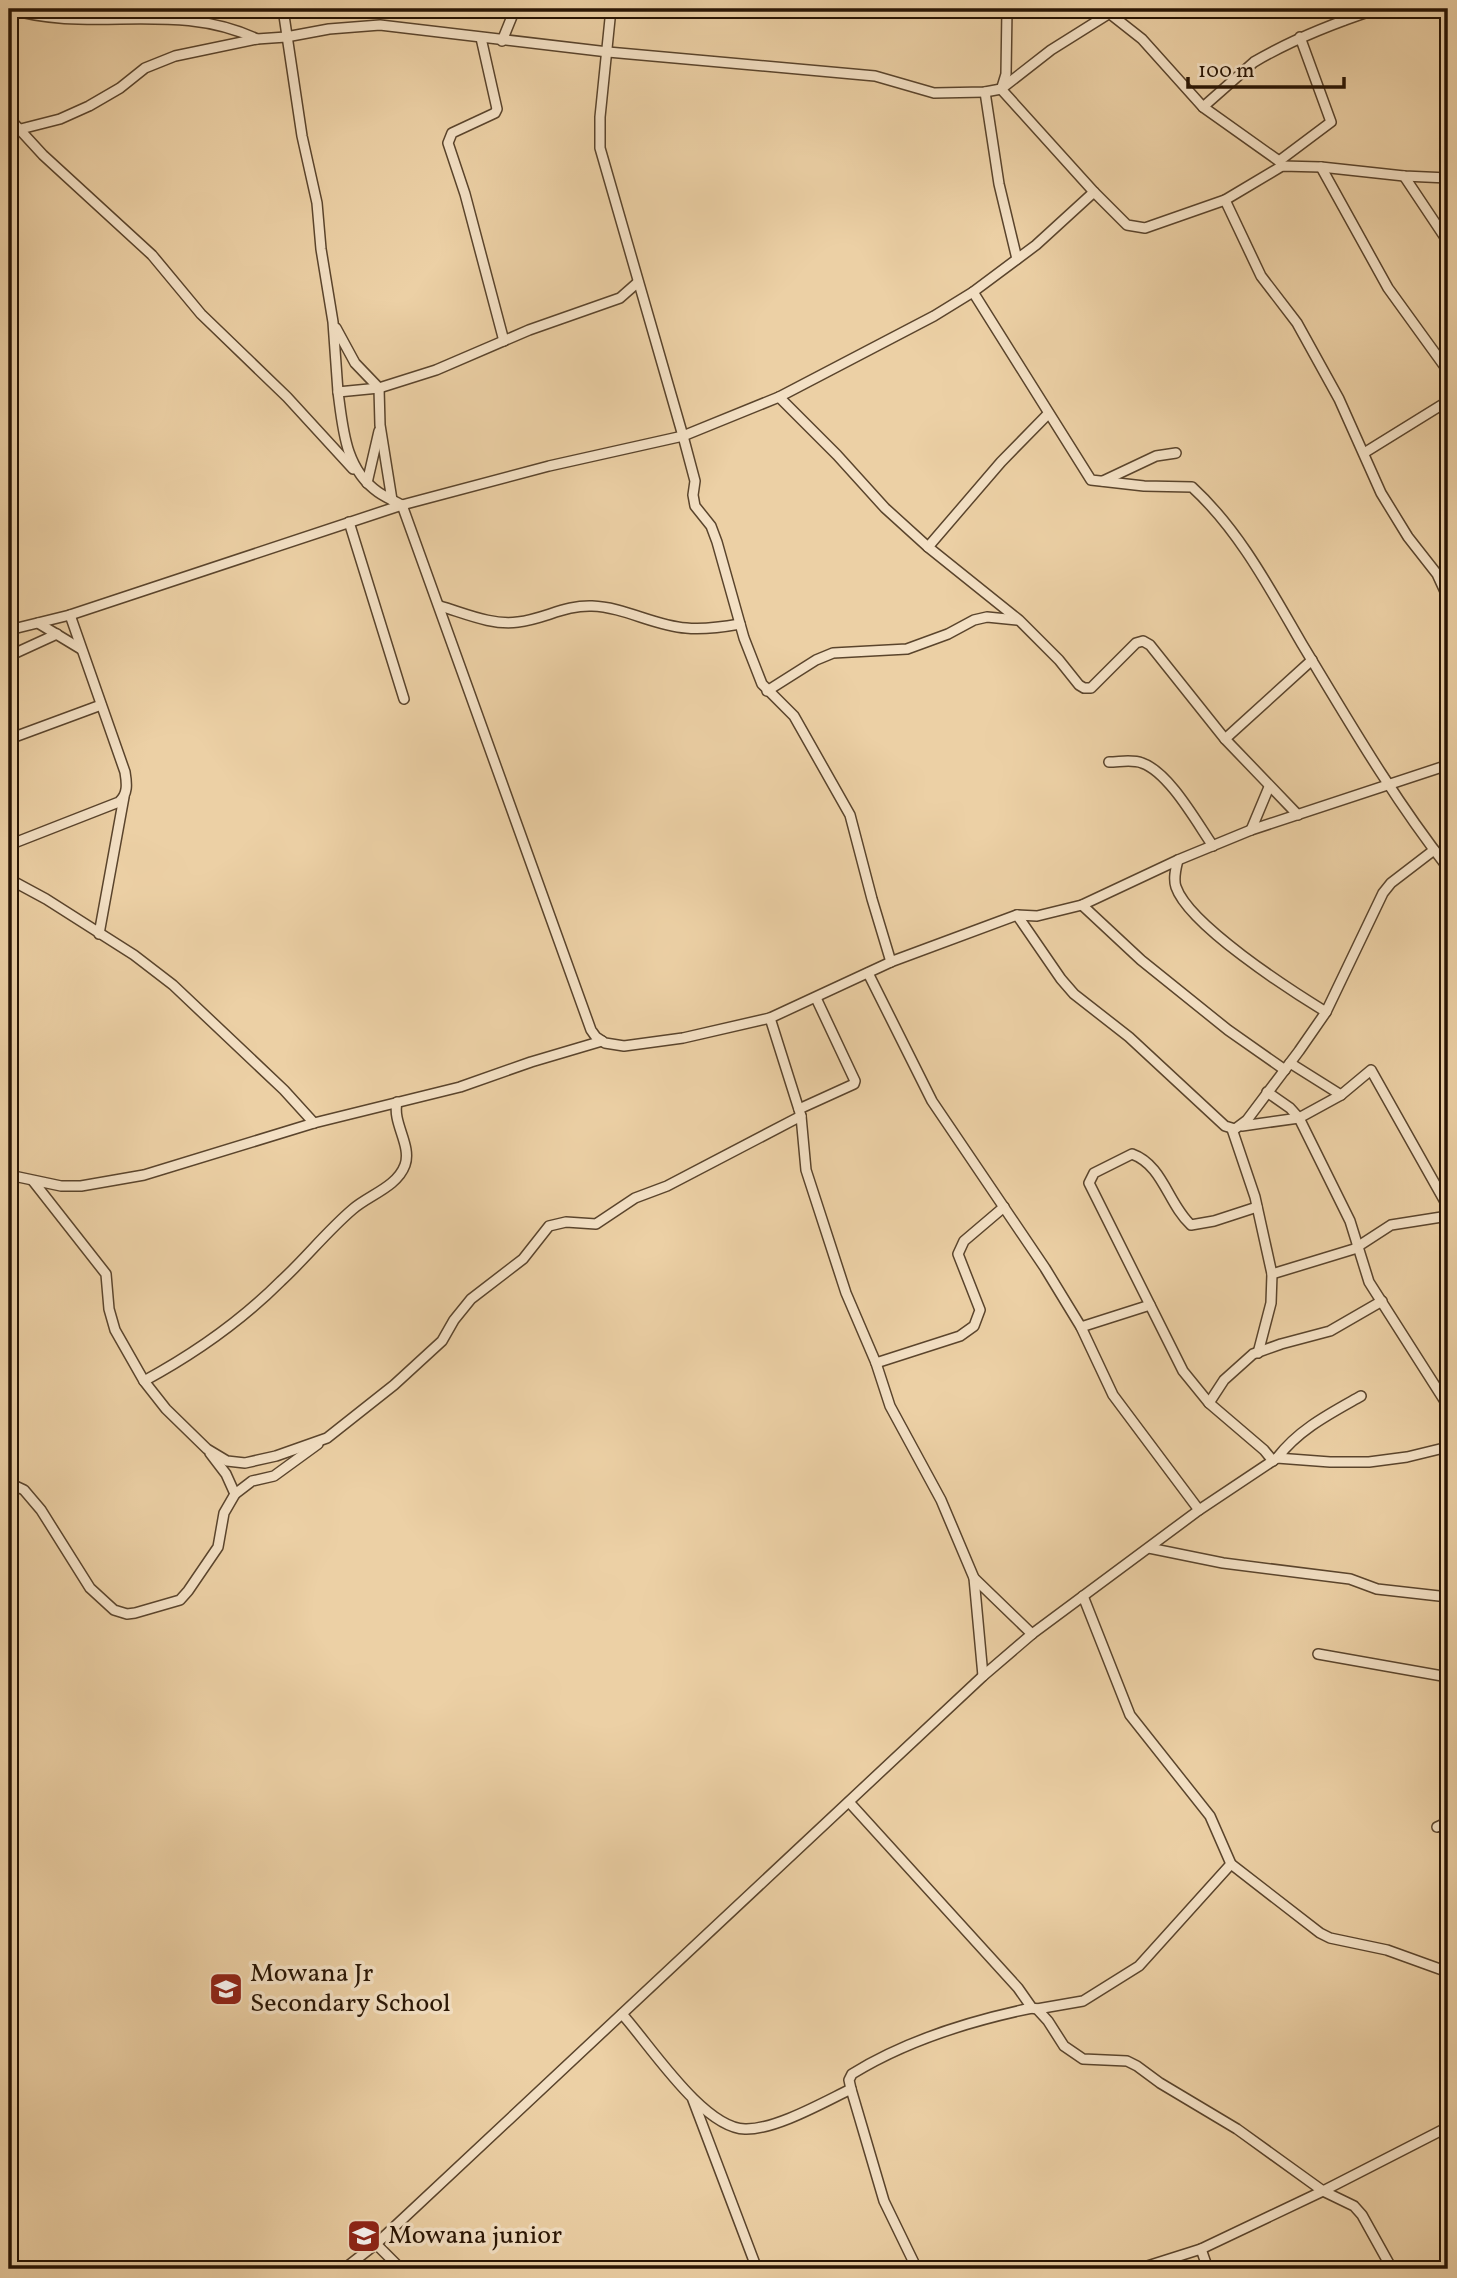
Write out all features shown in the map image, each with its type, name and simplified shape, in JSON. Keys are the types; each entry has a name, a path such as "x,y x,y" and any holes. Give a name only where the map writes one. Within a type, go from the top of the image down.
{"street":[{"path":"9,9 30,16 154,11 222,20 257,38"},
{"path":"283,9 302,136 317,203 346,447 357,473"},
{"path":"502,41 515,9"},
{"path":"611,9 600,117 600,148 695,481 695,506 711,526 717,542 754,667 767,691 801,727 850,815 891,962"},
{"path":"1001,89 1006,74 1007,9"},
{"path":"14,131 60,119 89,106 120,88 145,68 175,56 257,38 286,37 328,29 380,25 608,52 875,76 934,93 985,92 1001,89 1051,50 1110,13 1127,9"},
{"path":"1338,9 1343,20"},
{"path":"1203,107 1254,62 1300,37 1377,9"},
{"path":"1110,13 1142,39 1203,107 1281,164 1448,178"},
{"path":"1001,89 1127,225 1145,228 1225,200 1281,164 1331,122 1300,37"},
{"path":"481,38 498,109 495,113 452,133 448,143 465,194 504,341"},
{"path":"985,92 999,184 1017,259"},
{"path":"9,118 14,131 152,255 201,314 287,397 357,473 378,493 402,505 591,1030 602,1041 614,1046 650,1044 771,1017 891,962 1017,915 1044,915 1082,905 1178,859 1251,830 1448,765"},
{"path":"1321,167 1388,288 1448,371"},
{"path":"1404,176 1448,242"},
{"path":"9,630 69,615 402,505 549,466 683,436 779,397 934,316 973,292 1036,245 1094,192"},
{"path":"1225,200 1261,276 1297,323 1339,399 1381,493 1408,537 1437,574 1448,598"},
{"path":"338,392 379,388 436,370 504,341 620,298 637,283"},
{"path":"973,292 1091,480 1192,487 1214,507 1255,565 1389,785 1448,868"},
{"path":"620,298 642,299"},
{"path":"333,322 355,363 379,388 380,425 392,500"},
{"path":"779,397 885,508 928,547 1019,620 1084,688 1091,688 1136,643 1143,641 1150,645 1225,739 1298,815"},
{"path":"1364,453 1448,401"},
{"path":"928,547 1001,462 1048,414"},
{"path":"367,482 380,425"},
{"path":"1100,482 1156,456 1176,453"},
{"path":"349,522 404,699"},
{"path":"1437,574 1448,567"},
{"path":"987,617 992,598"},
{"path":"440,606 497,622 517,623 563,608 592,606 685,628 740,624"},
{"path":"69,615 125,772 126,790 99,934"},
{"path":"767,691 816,660 833,653 907,649 948,634 974,620 987,617 1019,620"},
{"path":"38,623 81,649"},
{"path":"9,656 57,634"},
{"path":"1225,739 1312,660"},
{"path":"9,739 101,705"},
{"path":"1109,762 1138,761 1157,772 1213,846"},
{"path":"1251,830 1269,787"},
{"path":"9,845 119,802 124,797"},
{"path":"1236,1128 1267,1092 1326,1012 1383,892 1434,850"},
{"path":"1178,859 1175,871 1177,888 1210,929 1270,976 1326,1012"},
{"path":"9,879 134,955 173,985 284,1090 314,1123"},
{"path":"1082,905 1141,960 1219,1022 1287,1066 1341,1095"},
{"path":"1017,915 1074,994 1129,1037 1217,1119 1236,1128 1299,1118 1341,1095 1371,1070 1448,1207"},
{"path":"868,973 932,1101 1045,1268 1081,1327 1113,1395 1199,1510"},
{"path":"9,1483 24,1490 41,1510 90,1588 114,1610 127,1614 170,1605 180,1600 218,1547 224,1513 235,1494 252,1480 274,1476 394,1385 442,1341 471,1299 523,1258 548,1226 566,1222 596,1224 635,1198 667,1186 854,1084 855,1081 816,998"},
{"path":"771,1017 800,1112 806,1170 846,1293 876,1363 890,1406 940,1500 974,1578 982,1676"},
{"path":"9,1175 71,1186 111,1182 167,1168 314,1123 460,1087 602,1041"},
{"path":"1267,1092 1299,1118 1360,1246 1369,1282 1448,1406"},
{"path":"144,1381 187,1358 242,1315 280,1283 353,1209 392,1182 405,1166 406,1156 396,1120 397,1102"},
{"path":"1236,1128 1272,1274 1271,1303 1258,1353"},
{"path":"1257,1207 1214,1221 1191,1224 1151,1167 1132,1154 1094,1173 1089,1183 1183,1371 1209,1403 1275,1460 1369,1462 1407,1457 1448,1447"},
{"path":"33,1181 106,1274 109,1309 116,1330 144,1381 166,1409 207,1449 226,1474 235,1494"},
{"path":"876,1363 960,1336 974,1326 980,1310 958,1254 964,1241 1004,1207"},
{"path":"1272,1274 1360,1246 1391,1225 1448,1216"},
{"path":"1209,1403 1236,1367 1258,1353 1330,1331 1382,1301"},
{"path":"1081,1327 1150,1305"},
{"path":"344,2269 376,2244 982,1676 1032,1634 1199,1510 1275,1460 1292,1441 1311,1426 1361,1396"},
{"path":"207,1449 227,1461 245,1464 327,1438"},
{"path":"1149,1548 1223,1563 1350,1579 1377,1589 1448,1597"},
{"path":"974,1578 1032,1634"},
{"path":"1083,1596 1130,1715 1209,1816 1231,1864 1330,1938 1387,1950 1448,1972"},
{"path":"1318,1654 1448,1677"},
{"path":"849,1802 1018,1988 1064,2046 1083,2059 1127,2061 1137,2066 1160,2083 1237,2129 1323,2191 1354,2206 1362,2215 1392,2269"},
{"path":"1437,1827 1448,1822"},
{"path":"917,2269 884,2201 851,2089 849,2080 852,2074 918,2040 991,2016 1083,2001 1139,1966 1231,1864"},
{"path":"622,2014 692,2098 720,2122 746,2129 798,2115 851,2089"},
{"path":"692,2098 757,2269"},
{"path":"1138,2269 1202,2249 1448,2127"},
{"path":"376,2244 401,2269"},
{"path":"1202,2249 1208,2269"}],"place":[{"name":"Mowana Jr Secondary School","path":"226,1989"},
{"name":"Mowana junior","path":"364,2236"}]}
